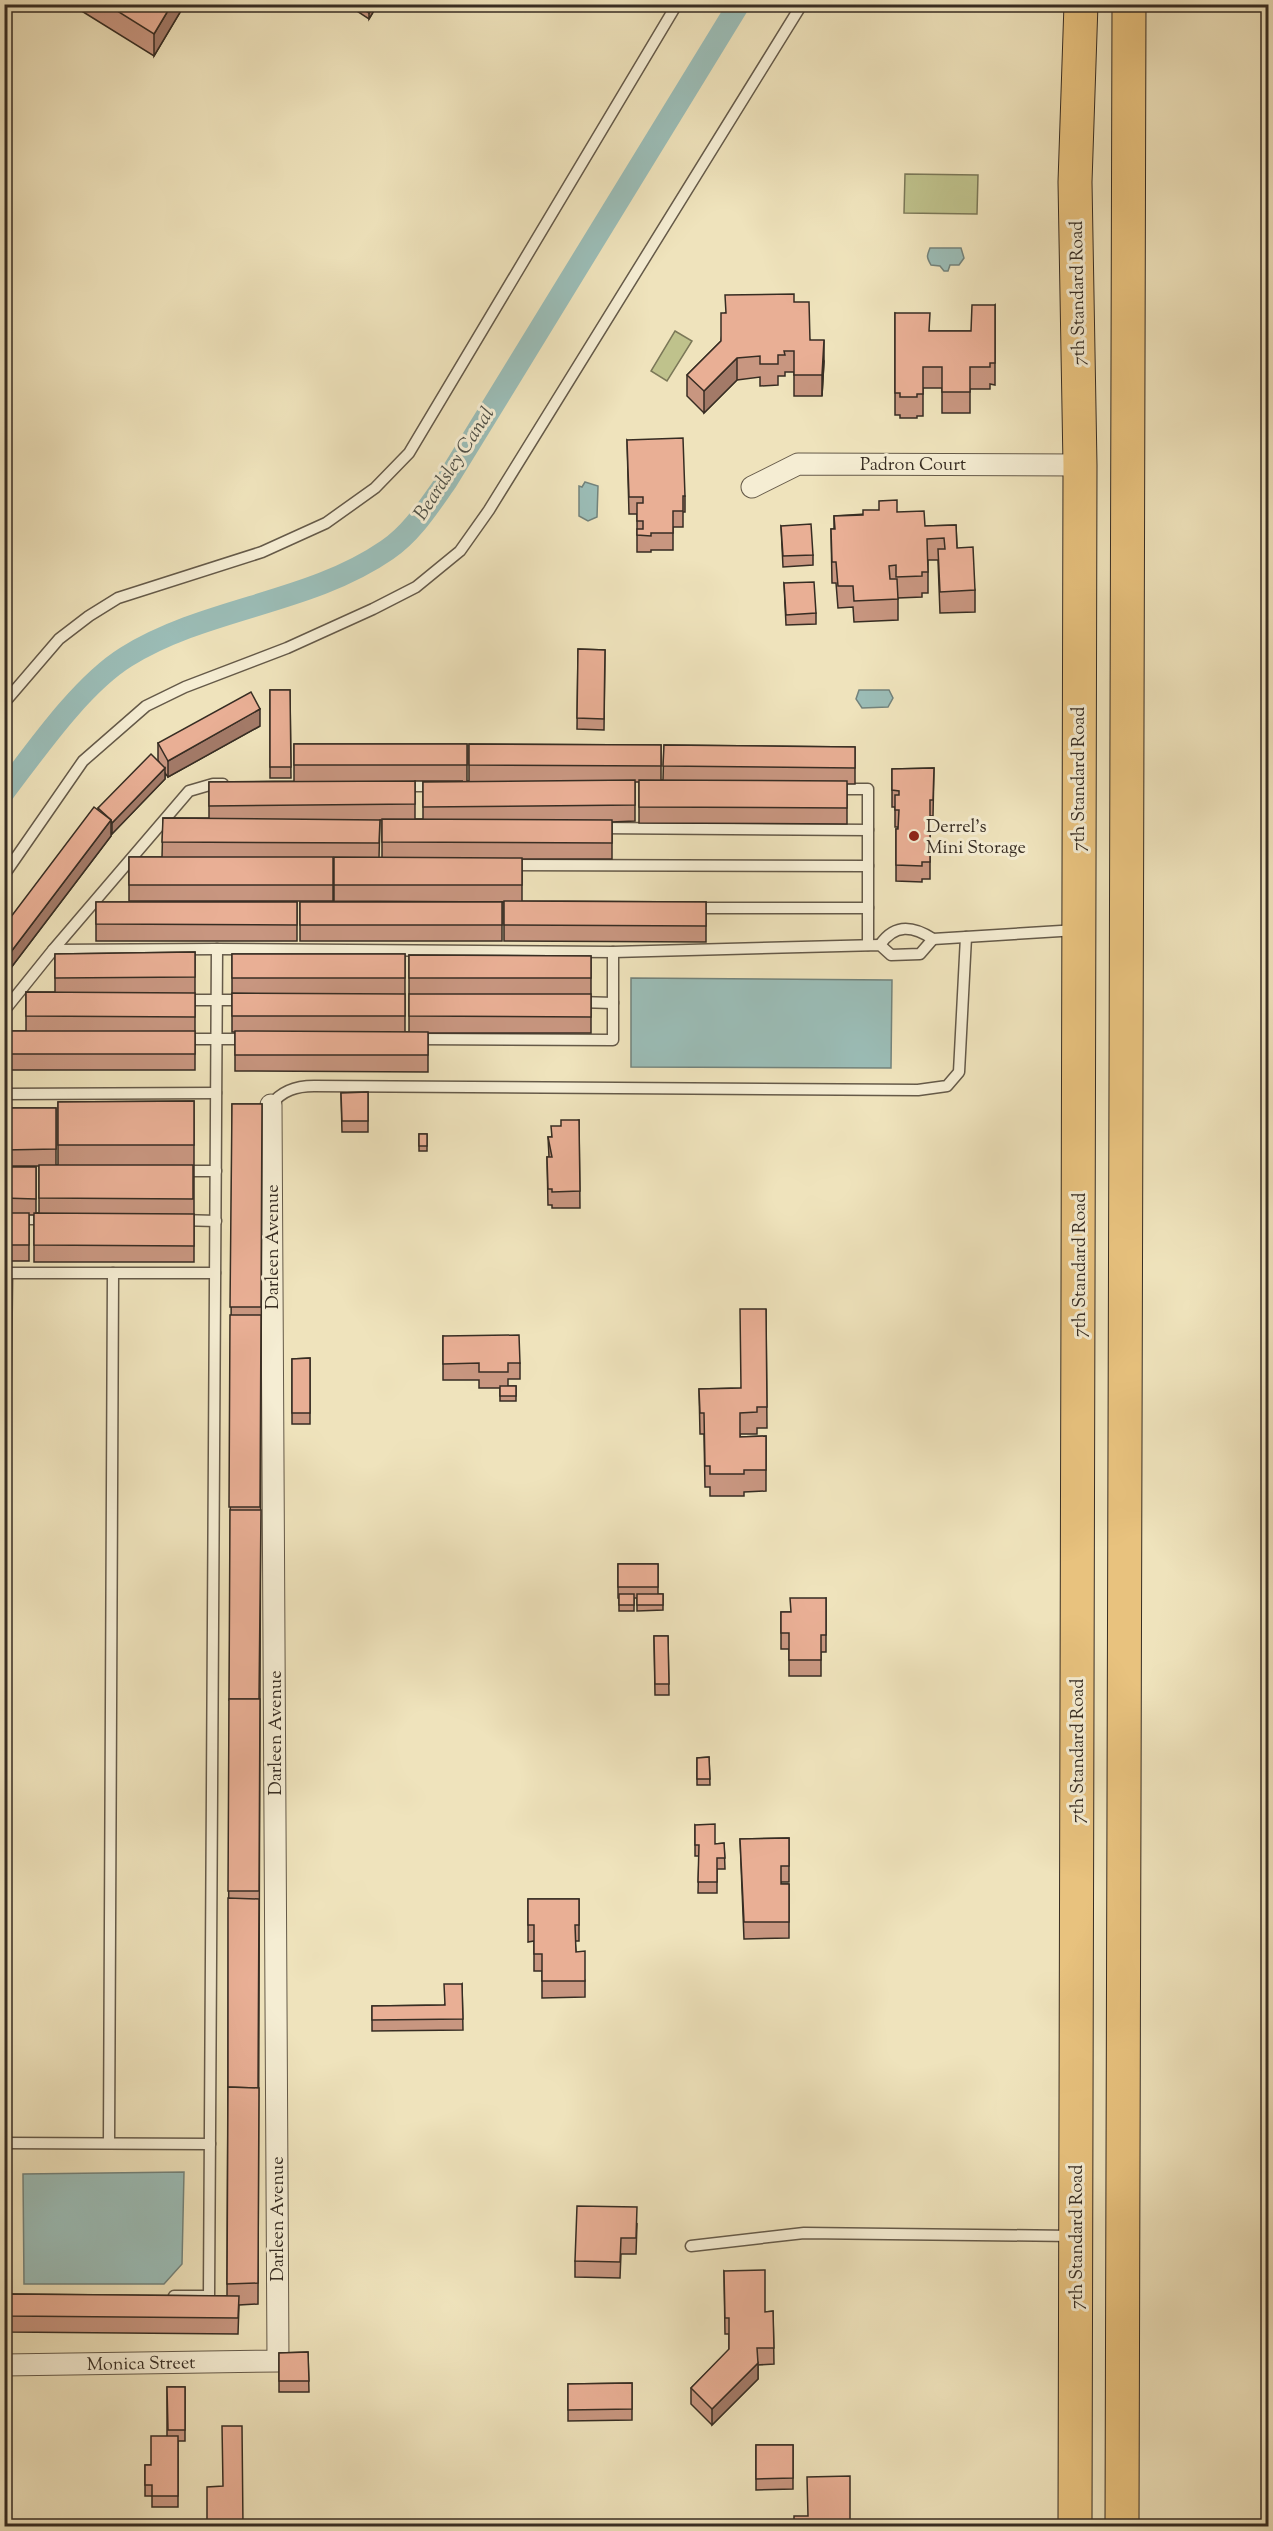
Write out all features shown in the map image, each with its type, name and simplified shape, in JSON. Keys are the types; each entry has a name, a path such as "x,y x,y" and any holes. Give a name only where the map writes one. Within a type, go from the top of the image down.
{"main road":[{"name":"7th Standard Road","path":"1075,2526 1079,1158 1077,930 1080,465 1075,182 1081,4"},
{"path":"1122,2526 1129,4"}],"street":[{"name":"Padron Court","path":"752,487 798,464 1080,465"},
{"name":"Darleen Avenue","path":"272,1106 278,2361"},
{"name":"Monica Street","path":"4,2365 278,2361"}],"lane":[{"path":"4,703 59,639 108,604 118,598 262,552 326,523 375,488 409,453 677,4"},
{"path":"4,875 83,760 146,706 185,687 287,648 373,609 416,586 460,551 489,510 801,4"},
{"path":"4,1011 88,908 189,791 213,784 237,784"},
{"path":"391,785 451,786"},
{"path":"820,789 868,789 868,945"},
{"path":"160,825 172,825"},
{"path":"592,828 868,830"},
{"path":"126,864 138,864"},
{"path":"497,865 868,866"},
{"path":"88,908 100,908"},
{"path":"676,908 868,908"},
{"path":"880,945 888,933 900,929 918,930 933,939 1077,930"},
{"path":"272,1106 277,1097 298,1086 918,1090 947,1086 959,1072 966,937"},
{"path":"53,950 217,948 613,952 880,945 891,955 920,954 933,939"},
{"path":"164,2296 209,2296 217,948"},
{"path":"403,1039 613,1040 613,952"},
{"path":"14,999 26,999"},
{"path":"169,1000 252,1000"},
{"path":"566,1002 613,1003"},
{"path":"170,1038 263,1039"},
{"path":"4,1094 216,1093"},
{"path":"169,1171 216,1171"},
{"path":"4,1219 63,1220"},
{"path":"169,1220 216,1221"},
{"path":"109,2143 113,1273"},
{"path":"4,1509 6,1274 215,1273"},
{"path":"4,2143 210,2144"},
{"path":"691,2246 804,2233 1076,2236"}],"green space":[{"path":"905,174 978,175 977,214 904,213"},
{"path":"675,331 692,341 667,381 651,371"}],"water":[{"path":"930,248 961,248 964,258 959,265 950,265 948,271 944,271 940,266 931,265 927,256"},
{"path":"585,482 598,486 597,517 588,521 579,516 579,486 582,487"},
{"path":"859,690 889,690 893,698 888,707 862,708 856,699"},
{"path":"631,978 892,980 891,1068 631,1067"},
{"path":"184,2172 182,2264 164,2284 24,2284 23,2174"}],"building":[{"path":"106,4 172,4 154,34"},
{"path":"355,4 375,4 369,13"},
{"path":"794,294 794,302 809,302 810,340 824,340 822,375 794,375 794,351 784,351 785,355 778,355 778,364 760,364 760,356 737,358 704,391 687,375 721,341 721,313 726,313 725,295"},
{"path":"972,305 995,305 995,363 990,363 990,367 970,367 970,392 942,392 942,367 923,367 923,394 917,394 917,397 900,397 900,393 895,393 895,313 930,313 929,331 971,331"},
{"path":"683,438 685,496 683,496 683,511 673,511 673,533 637,535 637,529 643,529 643,521 637,521 637,503 643,503 643,497 629,497 627,440"},
{"path":"897,500 897,512 924,511 925,526 956,525 957,548 973,547 975,590 940,592 938,549 945,549 944,538 927,539 928,572 922,572 922,576 896,577 896,565 889,566 890,579 897,579 898,599 854,601 853,586 838,586 836,562 832,562 831,529 835,529 834,516 863,515 863,510 879,510 879,501"},
{"path":"811,524 813,555 783,556 781,526"},
{"path":"814,582 816,613 786,615 784,583"},
{"path":"578,649 605,650 604,719 577,718"},
{"path":"270,690 290,690 291,767 270,767"},
{"path":"251,692 260,709 168,761 158,743"},
{"path":"294,744 467,744 467,765 294,765"},
{"path":"469,744 661,745 661,766 469,765"},
{"path":"664,745 855,747 855,768 663,766"},
{"path":"151,754 165,768 112,823 98,808"},
{"name":"Derrel's Mini Storage","path":"934,768 933,800 930,800 930,862 922,862 922,866 896,865 896,829 898,829 899,810 895,810 895,795 899,795 899,791 892,790 892,769"},
{"path":"635,780 635,805 423,807 423,782"},
{"path":"639,780 847,781 847,808 639,807"},
{"path":"415,781 415,804 209,806 209,782"},
{"path":"94,807 111,820 4,961 4,926"},
{"path":"163,818 380,820 379,843 162,842"},
{"path":"382,819 612,820 612,843 382,842"},
{"path":"129,857 333,857 333,885 129,885"},
{"path":"334,857 522,858 522,885 334,885"},
{"path":"504,901 706,902 706,926 504,925"},
{"path":"96,902 297,902 297,925 96,924"},
{"path":"300,902 502,902 502,925 300,925"},
{"path":"195,952 195,977 55,978 55,954"},
{"path":"232,954 405,954 405,978 232,978"},
{"path":"409,955 591,956 591,978 409,978"},
{"path":"26,992 195,993 195,1017 26,1016"},
{"path":"232,993 405,994 405,1016 232,1016"},
{"path":"409,994 591,994 591,1017 409,1016"},
{"path":"4,1031 195,1031 195,1054 4,1054"},
{"path":"235,1031 428,1032 428,1055 235,1055"},
{"path":"368,1092 368,1121 342,1121 341,1093"},
{"path":"194,1101 194,1145 58,1145 58,1102"},
{"path":"232,1104 262,1104 261,1307 230,1307"},
{"path":"4,1108 56,1108 56,1149 4,1150"},
{"path":"561,1120 579,1120 580,1191 552,1192 552,1189 548,1189 547,1157 552,1157 548,1137 552,1137 551,1126 561,1126"},
{"path":"419,1134 427,1134 427,1146 419,1146"},
{"path":"39,1165 193,1165 193,1199 39,1198"},
{"path":"4,1167 36,1167 36,1199 4,1198"},
{"path":"4,1213 29,1213 29,1245 4,1245"},
{"path":"34,1213 194,1214 194,1246 34,1245"},
{"path":"740,1309 766,1309 767,1407 757,1407 757,1412 740,1413 740,1437 766,1436 766,1470 744,1470 744,1474 710,1474 710,1466 705,1466 704,1413 700,1413 699,1389 741,1388"},
{"path":"230,1315 261,1315 260,1507 229,1507"},
{"path":"519,1335 520,1363 508,1363 508,1372 479,1372 479,1363 443,1364 443,1336"},
{"path":"310,1358 310,1413 292,1413 292,1359"},
{"path":"500,1386 516,1386 516,1396 500,1396"},
{"path":"230,1510 261,1510 259,1699 229,1699"},
{"path":"618,1564 658,1564 658,1587 618,1587"},
{"path":"619,1594 634,1594 634,1605 619,1605"},
{"path":"637,1594 663,1594 663,1605 637,1605"},
{"path":"790,1598 826,1598 826,1635 821,1635 821,1660 789,1660 789,1633 781,1633 781,1612 791,1612"},
{"path":"654,1636 668,1636 669,1684 655,1684"},
{"path":"229,1699 260,1699 259,1891 228,1891"},
{"path":"709,1757 710,1779 697,1779 697,1758"},
{"path":"715,1824 715,1844 724,1843 725,1858 717,1858 717,1882 698,1882 699,1845 695,1845 695,1825"},
{"path":"789,1838 789,1866 781,1866 781,1884 789,1884 789,1922 744,1922 740,1839"},
{"path":"228,1898 259,1899 258,2088 228,2087"},
{"path":"528,1899 579,1899 579,1925 575,1925 576,1952 585,1951 585,1981 542,1981 542,1954 534,1954 534,1925 528,1925"},
{"path":"444,1984 462,1984 463,2019 372,2020 372,2006 445,2005"},
{"path":"228,2087 259,2088 258,2283 227,2284"},
{"path":"577,2206 637,2207 636,2238 621,2238 620,2262 575,2261"},
{"path":"765,2270 765,2312 773,2311 774,2348 757,2348 758,2363 712,2409 691,2388 729,2349 729,2318 725,2318 724,2271"},
{"path":"8,2294 239,2296 238,2318 8,2316"},
{"path":"308,2352 309,2381 279,2381 279,2353"},
{"path":"632,2383 632,2409 568,2410 568,2384"},
{"path":"167,2387 185,2387 185,2430 168,2430"},
{"path":"222,2426 242,2426 243,2526 207,2526 207,2487 223,2486"},
{"path":"151,2436 178,2436 178,2496 152,2496 152,2485 145,2485 145,2465 151,2465"},
{"path":"756,2445 793,2445 793,2478 756,2479"},
{"path":"850,2476 850,2526 794,2526 794,2516 808,2516 807,2477"}],"waterway":[{"name":"Beardsley Canal","path":"4,792 76,701 109,669 126,657 157,640 190,627 325,582 357,568 387,550 412,527 446,482 739,4"}],"place":[{"name":"Derrel's Mini Storage","path":"914,836"}]}
